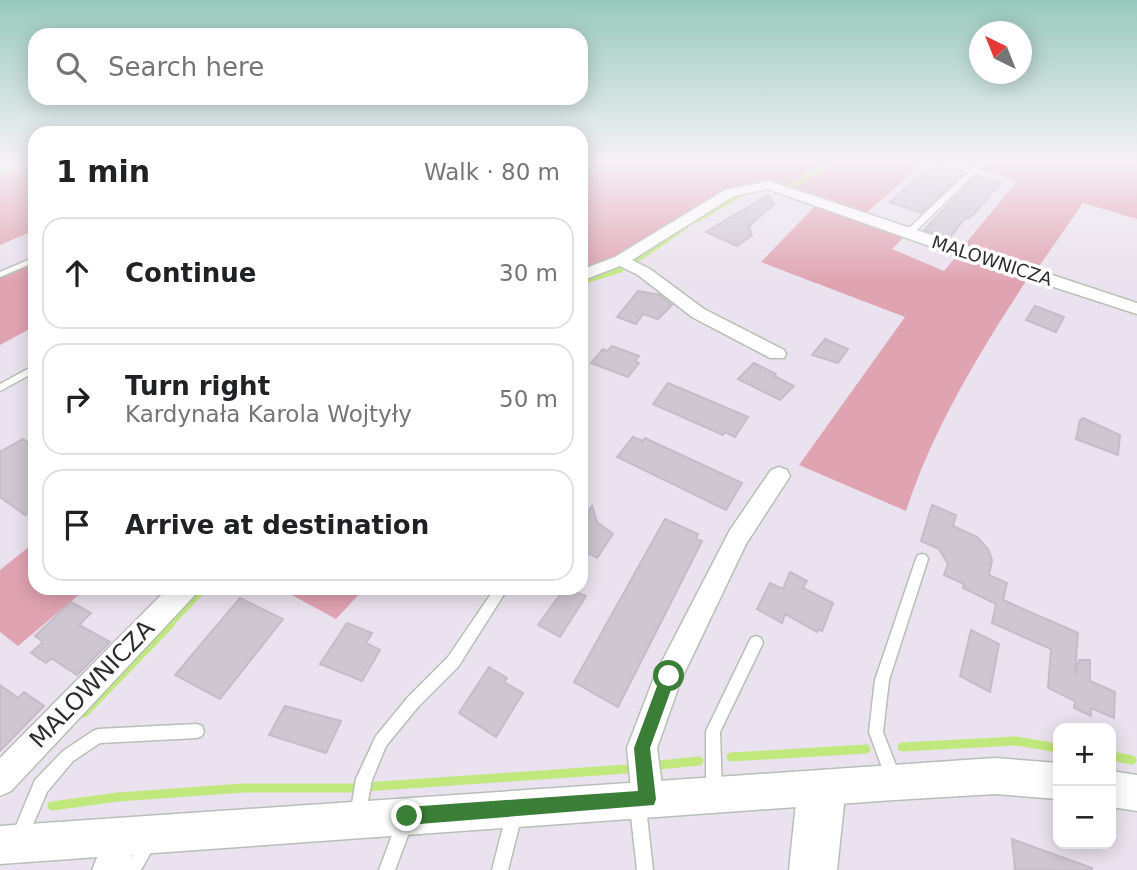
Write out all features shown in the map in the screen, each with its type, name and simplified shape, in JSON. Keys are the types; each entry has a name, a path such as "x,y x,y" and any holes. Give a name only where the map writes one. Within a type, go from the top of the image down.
{"street":[{"name":"MALOWNICZA","path":"588,273 621,260 714,203"},
{"name":"MALOWNICZA","path":"825,203 1137,309"},
{"path":"621,260 645,272 698,313 776,354"},
{"path":"643,800 642,748 669,676 738,537 779,476"},
{"name":"MALOWNICZA","path":"0,780 178,595"},
{"path":"8,844 129,853 359,810 407,816 995,776 1053,781"},
{"path":"818,787 820,870"},
{"path":"1116,790 1137,793"}],"lane":[{"path":"909,233 941,203"},
{"path":"0,275 28,262"},
{"path":"0,388 28,372"},
{"path":"894,782 876,732 881,680 922,559"},
{"path":"359,810 364,779 381,741 413,702 453,662 497,595"},
{"path":"714,794 713,731 756,643"},
{"path":"8,844 41,786 68,756 97,736 197,731"},
{"path":"797,870 818,787"},
{"path":"643,800 645,870"},
{"path":"500,870 516,809"},
{"path":"387,870 407,816"}],"shaded area":[{"path":"0,203 28,203 28,233 0,245"},
{"path":"588,203 708,203 622,256 588,270"},
{"path":"832,203 878,203 865,214"},
{"path":"999,203 1137,203 1137,219 1083,203 1035,272 961,249"},
{"path":"816,205 906,235 892,249 944,271 959,253 1030,275 960,389 930,449 906,511 799,465 905,317 761,262"},
{"path":"28,260 28,330 0,345 0,273"},
{"path":"28,548 28,595 79,595 18,646 0,632 0,570"},
{"path":"292,595 358,595 336,619"}],"building":[{"path":"755,203 774,204 749,226 752,235 737,246 706,232"},
{"path":"892,203 932,203 921,213"},
{"path":"950,203 984,203 968,219 965,218 950,238 924,230"},
{"path":"638,291 660,295 672,305 658,319 643,314 636,324 617,317"},
{"path":"1035,306 1064,317 1056,332 1026,320"},
{"path":"825,339 848,349 838,363 812,355"},
{"path":"612,346 639,356 635,361 639,363 628,377 591,363 603,349 607,351"},
{"path":"754,363 794,386 780,400 738,379"},
{"path":"668,383 748,417 735,437 725,432 723,435 653,404"},
{"path":"1083,418 1120,435 1118,455 1076,439 1080,420"},
{"path":"633,437 643,441 645,438 742,483 726,510 617,457"},
{"path":"23,439 28,443 28,513 25,515 0,497 0,452"},
{"path":"932,505 956,515 953,526 977,537 988,549 992,560 989,575 1007,583 1003,600 1078,633 1075,674 1079,660 1090,660 1090,681 1115,692 1114,718 1091,708 1091,716 1074,708 1075,701 1048,688 1051,649 992,623 996,604 944,575 948,564 939,549 921,541"},
{"path":"592,506 597,522 613,534 597,558 588,553 588,512"},
{"path":"665,519 698,534 696,539 702,541 618,707 574,682"},
{"path":"790,572 807,581 803,588 833,603 822,631 818,629 817,632 785,614 782,623 757,609 770,583 783,589"},
{"path":"560,595 586,596 560,637 538,625"},
{"path":"240,598 283,619 220,699 175,675"},
{"path":"71,602 91,613 79,625 110,642 77,675 51,658 46,663 31,653 43,642 35,636"},
{"path":"347,623 372,633 366,643 380,650 362,681 320,664"},
{"path":"971,630 999,644 990,692 960,676"},
{"path":"489,667 507,678 504,682 523,693 496,737 459,713"},
{"path":"0,685 18,698 24,692 44,706 0,751"},
{"path":"285,706 341,721 326,753 269,735"},
{"path":"1012,839 1092,868 1092,870 1015,870"}],"waterway":[{"path":"697,220 727,203"},
{"path":"636,261 686,227"},
{"path":"588,280 621,270"},
{"path":"168,626 197,595"},
{"path":"84,713 170,624"},
{"path":"902,747 1016,741 1053,747"},
{"path":"731,757 866,749"},
{"path":"1116,757 1132,760"},
{"path":"659,765 699,761"},
{"path":"52,806 118,797 244,788 351,788 627,769"}],"route":[{"path":"407,816 648,799 642,748 669,676"}]}
